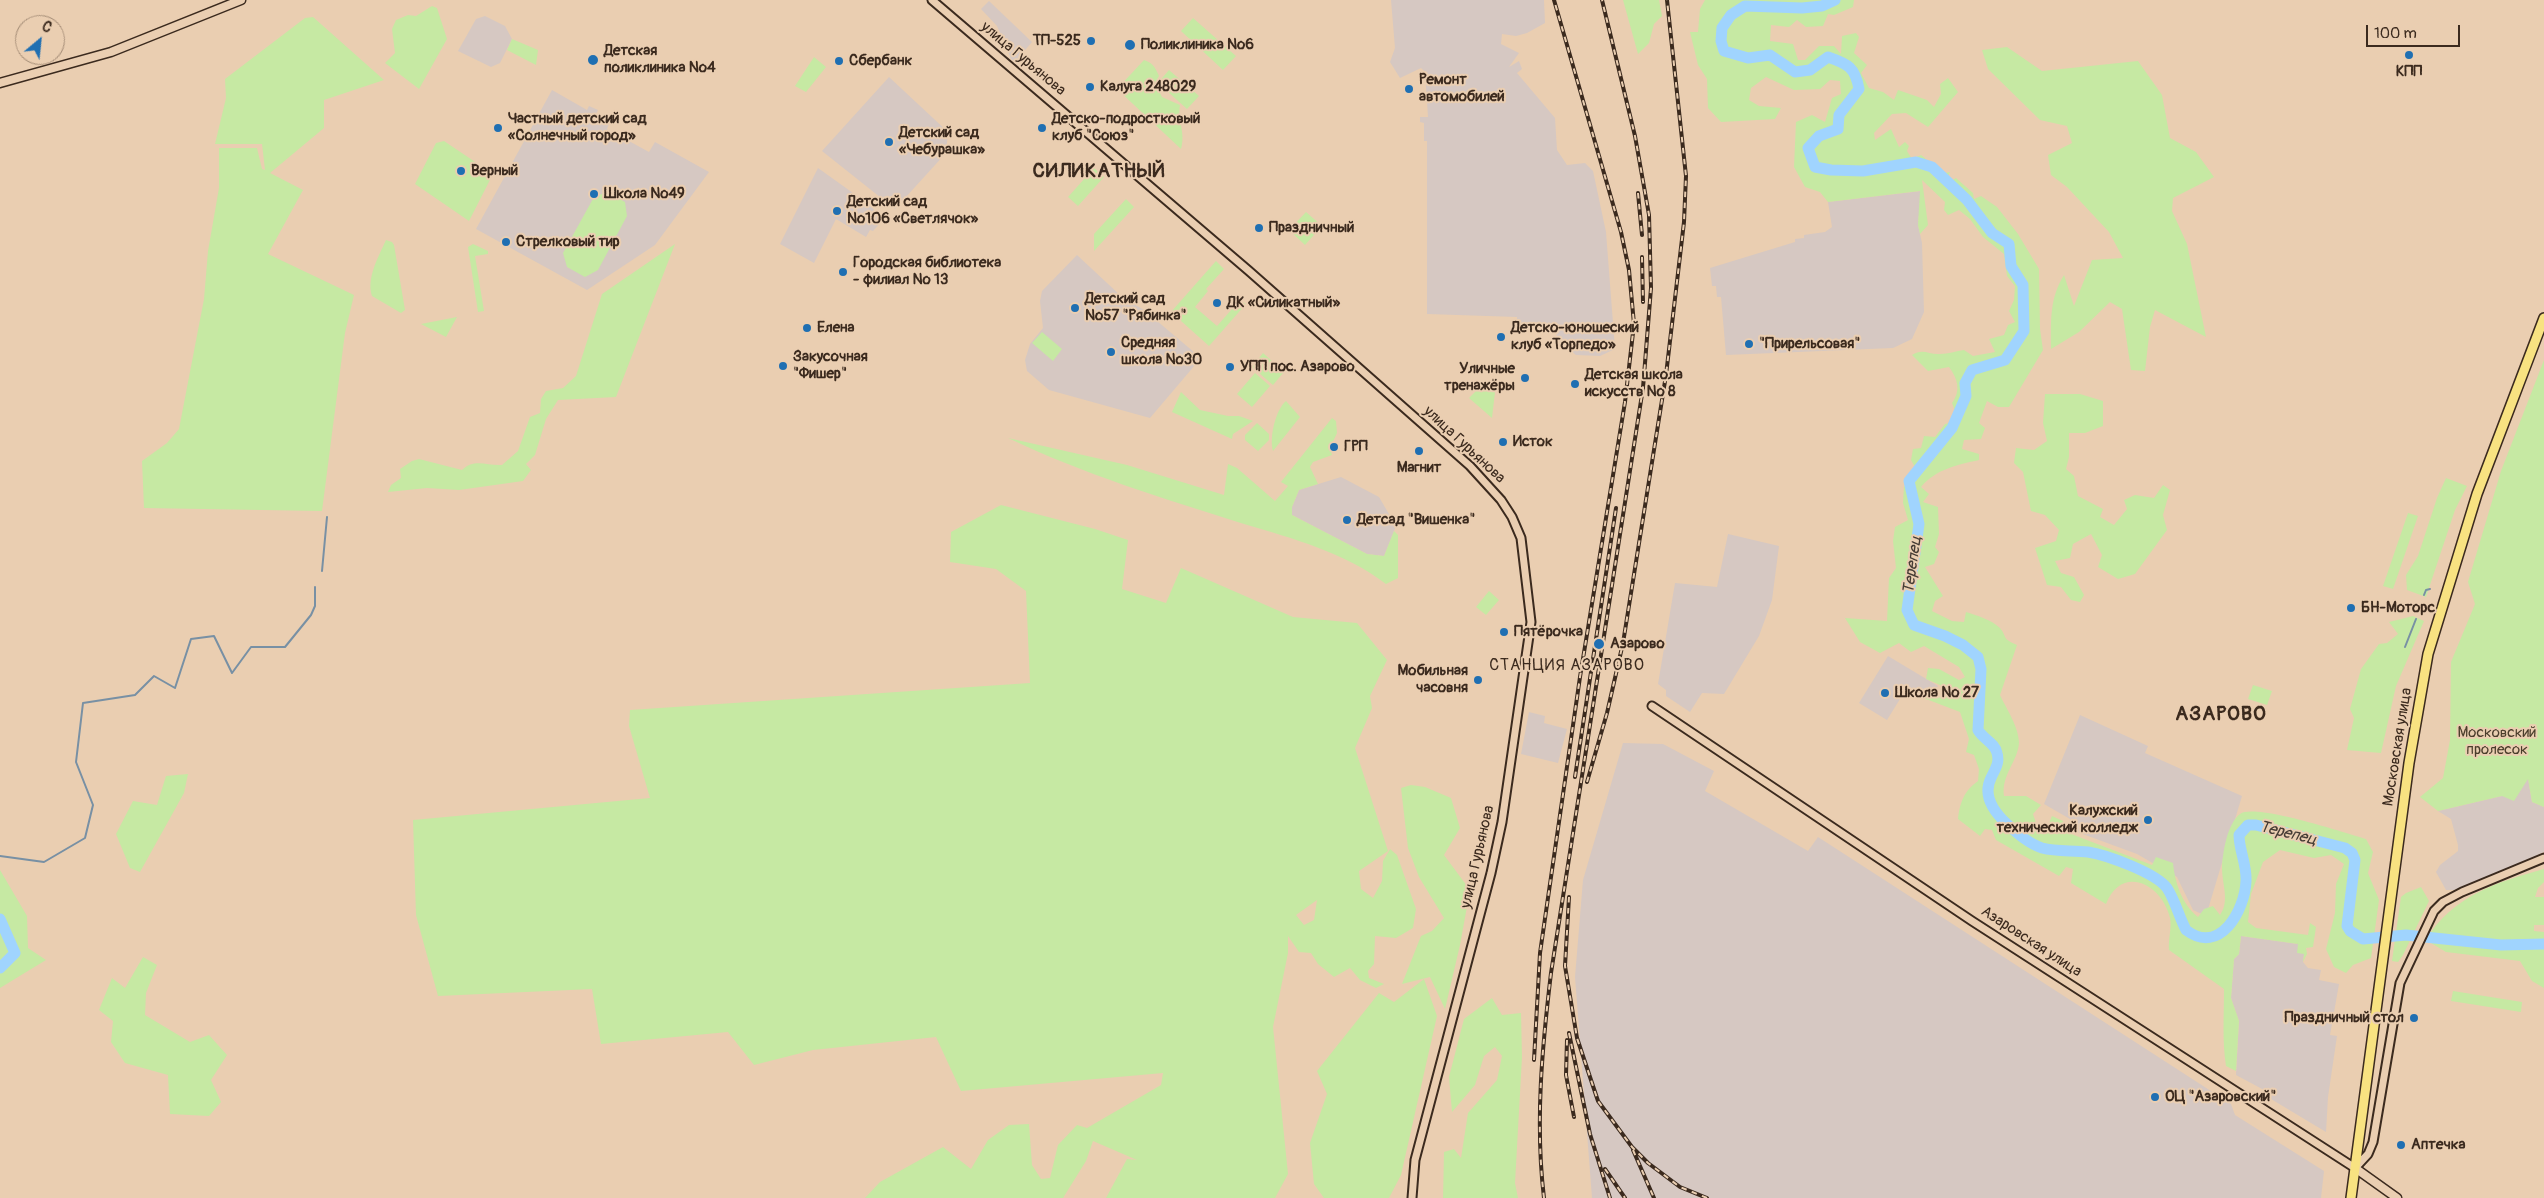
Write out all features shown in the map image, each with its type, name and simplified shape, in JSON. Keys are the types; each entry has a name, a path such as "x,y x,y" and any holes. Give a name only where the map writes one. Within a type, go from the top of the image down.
{"main road":[{"path":"0,83 111,52 241,0"},
{"name":"Московская улица","path":"2351,1198 2409,763 2418,704 2434,630 2477,494 2544,318"},
{"name":"Азаровская улица","path":"2355,1168 2396,1198"}],"street":[{"name":"улица Гурьянова","path":"932,0 1249,271 1470,466 1501,500 1521,538 1531,622 1502,822 1435,1091 1415,1160 1412,1198"},
{"name":"Азаровская улица","path":"1652,706 1972,921 2355,1168"},
{"path":"2355,1168 2368,1154 2373,1142 2400,983 2412,954 2434,911 2442,902 2462,892 2544,858"}],"shaded area":[{"path":"1391,0 1544,0 1545,23 1527,33 1516,36 1502,34 1501,44 1519,53 1509,67 1519,61 1522,69 1517,73 1555,118 1557,150 1567,165 1585,163 1593,171 1606,232 1615,349 1600,356 1576,355 1557,340 1556,332 1517,328 1517,317 1427,314 1427,141 1424,141 1424,123 1420,122 1420,117 1428,117 1425,72 1421,68 1400,78 1390,62 1395,48"},
{"path":"989,1 1032,42 1015,62 1011,59 997,26 981,9"},
{"path":"485,16 505,26 512,39 500,63 491,67 458,51 476,19"},
{"name":"Детский сад «Чебурашка»","path":"889,77 948,132 946,153 895,209 822,151"},
{"name":"Школа №49","path":"552,90 587,110 589,106 598,110 596,114 610,121 607,129 649,152 655,142 709,172 655,245 587,290 476,229"},
{"name":"Детский сад №106 «Светлячок»","path":"818,168 867,203 884,219 873,231 870,230 866,237 836,219 814,263 780,244"},
{"path":"1921,191 1918,225 1922,243 1924,312 1912,339 1893,348 1726,355 1721,297 1717,297 1716,286 1712,286 1710,268 1795,242 1795,239 1804,238 1804,235 1825,232 1832,227 1828,202"},
{"name":"Средняя школа №30","path":"1077,255 1121,296 1144,310 1201,358 1150,418 1049,390 1027,371 1025,360 1030,344 1043,328 1040,301 1042,291"},
{"name":"Детсад \"Вишенка\"","path":"1341,477 1379,497 1396,526 1384,556 1367,554 1292,515 1292,507 1299,490"},
{"path":"1728,534 1779,546 1772,600 1759,636 1724,694 1702,693 1690,712 1666,696 1666,690 1658,684 1675,583 1717,587"},
{"name":"Школа № 27","path":"1888,656 1938,686 1930,699 1908,686 1887,720 1859,703"},
{"path":"1529,712 1545,716 1544,723 1567,729 1558,763 1521,754"},
{"path":"2080,715 2148,746 2145,753 2242,796 2206,916 2193,910 2177,877 2137,854 2069,829 2070,819 2044,804"},
{"path":"1623,743 1663,744 1714,771 1705,791 1808,851 1818,837 2231,1104 2235,1115 2324,1171 2321,1198 1592,1198 1575,977 1583,880"},
{"path":"2528,778 2532,802 2544,807 2544,852 2500,873 2454,890 2446,890 2436,872 2440,865 2458,851 2458,845 2451,819 2438,811 2502,796"},
{"path":"2241,936 2298,944 2304,954 2303,962 2308,968 2321,970 2319,980 2339,984 2330,1035 2337,1036 2328,1097 2326,1132 2266,1096 2264,1090 2236,1075 2239,1021 2231,998 2234,959 2239,954"}],"green space":[{"path":"1623,0 1659,0 1662,16 1654,24 1649,43 1638,54"},
{"path":"1705,0 1854,0 1853,7 1834,15 1828,14 1823,26 1806,27 1797,20 1789,27 1771,25 1770,41 1793,44 1798,60 1805,60 1819,46 1834,46 1841,54 1842,36 1856,33 1859,37 1854,53 1867,65 1861,73 1869,88 1883,92 1894,100 1898,90 1927,100 1934,107 1941,94 1940,84 1948,78 1958,92 1928,127 1906,113 1892,114 1874,133 1875,140 1891,129 1899,147 1905,142 1909,146 1907,151 1912,159 1921,155 1925,158 1933,176 1950,172 1944,185 1956,178 1973,193 1974,199 1981,196 1997,207 2018,234 2039,269 2040,329 2043,350 2009,407 1998,407 1987,401 1979,423 1985,428 1981,439 1964,440 1962,449 1979,454 1979,460 1940,472 1921,487 1929,494 1923,502 1938,507 1939,534 1935,547 1939,552 1934,564 1925,567 1943,596 1935,601 1932,611 1952,621 1964,622 1966,612 1984,618 1997,625 2007,639 2017,645 2000,695 2015,724 2019,743 2016,756 2005,781 2004,796 2026,796 2041,805 2033,814 2036,823 2047,828 2052,816 2063,821 2066,832 2152,865 2156,857 2173,863 2180,893 2192,912 2198,917 2204,909 2213,906 2220,915 2223,910 2225,898 2222,867 2225,846 2232,824 2240,814 2263,812 2321,826 2366,839 2373,852 2368,873 2379,900 2371,958 2353,965 2346,973 2334,967 2326,949 2335,913 2336,884 2344,864 2331,855 2314,858 2280,850 2263,862 2251,894 2248,922 2256,928 2308,935 2310,923 2316,927 2313,947 2306,948 2307,954 2303,962 2304,954 2297,953 2298,944 2241,936 2239,954 2234,959 2231,998 2239,1021 2236,1071 2226,1066 2224,989 2169,950 2170,918 2166,906 2159,896 2141,883 2131,882 2122,885 2113,892 2106,904 2071,883 2073,869 2066,867 2059,876 1996,840 1992,830 1985,829 1980,836 1958,819 1964,797 1969,789 1978,781 1979,769 1974,755 1966,752 1969,739 1960,712 1913,694 1932,698 1951,697 1954,691 1926,679 1928,668 1939,669 1959,680 1965,677 1959,667 1924,646 1911,652 1899,643 1880,653 1860,642 1845,618 1887,621 1889,578 1896,568 1893,541 1895,527 1908,520 1903,503 1904,486 1915,492 1914,482 1919,474 1911,460 1913,449 1921,448 1924,436 1935,437 1945,424 1949,423 1955,411 1952,403 1957,394 1957,385 1955,376 1949,367 1928,371 1912,355 1919,352 1943,354 1964,350 1973,356 1995,352 1989,339 2004,335 2008,325 2015,322 2009,311 2014,300 2015,286 2007,276 2004,254 1983,237 1970,219 1959,210 1948,215 1944,210 1945,202 1922,180 1928,225 1920,234 1918,225 1920,191 1828,202 1820,192 1805,187 1794,167 1796,122 1812,115 1825,122 1832,98 1841,94 1840,81 1830,80 1820,89 1794,90 1766,77 1751,88 1749,100 1759,106 1781,108 1775,119 1721,122 1708,108 1707,79 1698,65 1690,32 1698,32 1700,9"},
{"path":"432,6 437,8 447,39 419,89 385,63 395,53 392,29 396,20 408,15 416,16"},
{"path":"313,17 384,80 324,100 324,128 270,173 303,190 268,254 354,295 345,333 322,511 144,508 142,461 167,443 179,429 204,299 208,251 219,188 219,148 257,148 262,169 265,170 262,144 215,144 226,98 225,79 305,18"},
{"path":"1193,18 1236,56 1223,70 1181,31"},
{"path":"512,39 538,50 536,65 507,50"},
{"path":"2007,47 2042,71 2138,61 2162,95 2170,138 2196,152 2214,177 2173,198 2172,211 2187,244 2206,337 2155,310 2150,327 2145,371 2131,370 2122,309 2110,302 2079,332 2051,349 2053,302 2064,275 2074,306 2092,260 2123,258 2109,232 2067,187 2051,175 2048,155 2072,143 2067,126 2040,120 1988,69 1982,50"},
{"path":"814,57 826,67 806,92 795,86"},
{"path":"1144,60 1152,64 1158,73 1159,76 1155,83 1162,97 1180,105 1179,111 1183,137 1181,149 1117,89"},
{"path":"1169,70 1199,96 1187,109 1158,83"},
{"path":"444,141 493,174 469,221 415,184 436,143"},
{"path":"1094,168 1104,177 1078,206 1068,197"},
{"path":"607,192 625,202 627,216 598,270 585,277 567,267 563,253 594,197"},
{"path":"1126,199 1134,207 1094,251 1094,234"},
{"path":"1306,212 1322,226 1305,245 1289,230"},
{"path":"386,240 394,245 405,310 401,313 372,296 372,275"},
{"path":"473,244 488,251 488,254 475,256 484,311 478,312 468,247"},
{"path":"675,244 616,397 558,400 546,419 535,455 526,464 531,470 523,481 459,490 427,488 388,492 391,485 401,478 400,469 419,459 462,470 476,463 502,465 518,451 530,417 540,413 541,399 546,391 563,388 576,376 602,294"},
{"path":"1216,261 1224,269 1206,289 1208,291 1195,307 1217,326 1240,300 1246,304 1209,346 1171,312"},
{"path":"457,317 446,337 421,324"},
{"path":"1042,332 1062,349 1053,361 1032,343"},
{"path":"1263,353 1284,372 1273,385 1252,367"},
{"name":"Московский пролесок","path":"2544,360 2544,807 2532,802 2528,779 2514,801 2502,796 2438,811 2420,797 2443,778 2450,740 2451,662 2475,604 2468,582 2501,471"},
{"path":"1255,373 1270,386 1252,407 1237,394"},
{"path":"1477,390 1495,392 1492,418 1469,398"},
{"path":"1181,392 1200,410 1228,416 1239,416 1253,421 1233,434 1232,439 1172,412"},
{"path":"2045,394 2080,394 2103,401 2103,426 2085,433 2069,433 2069,457 2066,469 2074,476 2078,496 2103,509 2100,517 2114,525 2127,509 2124,500 2135,495 2154,498 2163,485 2170,490 2163,515 2167,530 2135,574 2118,579 2098,567 2102,555 2091,534 2073,544 2070,558 2055,561 2061,573 2074,577 2084,595 2080,602 2071,600 2061,587 2047,585 2035,548 2056,541 2059,530 2045,515 2031,511 2023,472 2014,463 2016,448 2034,450 2047,441 2043,423"},
{"path":"1286,401 1300,417 1273,451 1274,424 1279,410"},
{"path":"1332,418 1336,421 1337,433 1330,448 1332,455 1313,462 1310,467 1318,484 1299,490 1292,507 1292,515 1367,554 1384,556 1394,531 1398,535 1398,578 1386,584 1353,563 1318,548 1124,485 1065,463 1008,438 1127,465 1224,495 1228,464 1237,468 1275,501 1288,486 1281,482"},
{"path":"1257,423 1269,434 1269,440 1258,451 1245,440 1245,435"},
{"path":"2446,478 2467,486 2455,510 2426,597 2407,590 2406,575 2418,556 2437,498"},
{"path":"1001,505 1095,529 1128,540 1122,589 1166,603 1181,568 1293,617 1357,623 1387,660 1370,696 1372,708 1355,748 1388,851 1359,871 1361,889 1373,898 1382,881 1383,861 1390,849 1397,855 1416,909 1413,928 1396,938 1375,936 1374,964 1368,971 1369,978 1384,984 1376,988 1360,980 1350,968 1334,977 1318,964 1311,953 1299,952 1288,936 1288,953 1273,1027 1288,1174 1275,1198 1106,1198 1127,1159 1137,1160 1093,1141 1086,1161 1063,1198 865,1198 880,1182 943,1147 971,1169 988,1140 1009,1125 1029,1124 1032,1165 1041,1179 1050,1178 1058,1145 1077,1125 1087,1128 1161,1085 1163,1073 961,1091 936,1037 813,1050 754,1065 728,1032 601,1044 592,989 438,996 416,915 413,820 650,798 629,726 630,710 1030,683 1026,591 996,569 950,562 951,532","holes":["1317,900 1314,920 1304,925 1296,915"]},
{"path":"2408,513 2418,516 2393,589 2383,586"},
{"path":"1489,591 1499,600 1486,615 1476,607"},
{"path":"2413,616 2424,621 2396,686 2381,753 2347,750 2354,718 2350,709 2361,669 2379,644 2387,643 2398,634 2389,622"},
{"path":"2253,685 2272,691 2267,705 2248,699"},
{"path":"188,774 184,793 140,872 130,868 116,834 133,801 157,805 166,776"},
{"path":"1411,785 1425,787 1451,798 1460,828 1444,855 1470,890 1460,945 1445,1009 1430,977 1402,984 1421,936 1432,931 1444,918 1419,877 1408,848 1401,788"},
{"path":"2544,869 2544,882 2538,888 2535,897 2544,897 2544,925 2534,925 2534,931 2544,932 2544,988 2532,981 2520,961 2446,952 2426,940 2449,912 2462,902 2509,879"},
{"path":"0,870 27,916 28,948 46,960 0,988"},
{"path":"2421,887 2429,901 2403,955 2398,962 2392,961 2401,897"},
{"path":"143,957 157,965 146,993 145,1015 190,1042 209,1035 227,1055 211,1080 221,1102 209,1116 170,1114 168,1075 125,1063 111,1042 113,1021 99,1010 112,978 125,988"},
{"path":"1424,979 1437,1016 1401,1175 1389,1198 1324,1198 1314,1184 1310,1143 1327,1094 1317,1071 1379,993 1394,1002"},
{"path":"2453,991 2522,1002 2521,1012 2451,1001"},
{"path":"1492,998 1502,1015 1521,1013 1522,1057 1515,1183 1518,1198 1443,1198 1444,1152 1454,1149 1461,1158 1468,1113 1497,1080 1502,1056 1495,1047 1484,1056 1475,1085 1452,1112 1449,1077 1464,1019"}],"waterway":[{"name":"Терепец","path":"1835,0 1822,6 1802,8 1745,6 1731,15 1722,28 1721,41 1724,51 1748,58 1770,55 1795,72 1810,70 1828,57 1850,67 1859,89 1839,115 1838,129 1819,136 1808,148 1815,167 1831,170 1863,171 1916,162 1932,167 1967,200 1992,233 2009,244 2011,266 2023,285 2024,331 2005,360 1972,370 1965,383 1966,396 1952,428 1909,481 1919,524 1907,610 1914,625 1945,636 1963,645 1978,657 1981,669 1978,730 1994,746 1998,757 1988,791 1994,809 2007,824 2037,846 2053,850 2082,851 2096,854 2130,865 2153,876 2167,888 2186,930 2198,937 2210,937 2220,934 2236,916 2245,892 2246,881 2239,835 2248,825 2256,825 2345,848 2352,853 2355,860 2347,926 2350,931 2363,939 2406,935 2501,945 2544,944"},
{"path":"322,571 327,517"},
{"path":"0,856 44,862 85,838 93,805 76,762 83,703 135,695 154,676 175,688 191,639 214,636 232,673 251,647 285,647 311,615 315,606 315,587"},
{"path":"2424,595 2426,590 2430,589"},
{"path":"2405,647 2416,619"},
{"path":"0,919 15,953 0,968"}],"railway":[{"path":"1534,1060 1540,953 1580,677 1625,402 1634,324 1629,270 1621,232 1554,0"},
{"path":"1544,1198 1541,1170 1540,1114 1545,1029 1551,973 1643,388 1651,288 1649,215 1635,136 1602,0"},
{"path":"1587,782 1607,713 1623,643 1666,375 1684,222 1686,176 1667,0"},
{"path":"1638,193 1642,235"},
{"path":"1642,257 1643,302"},
{"path":"1575,777 1616,508"},
{"path":"1569,897 1565,966 1577,1038 1598,1101 1632,1147 1648,1163 1680,1187 1707,1198"},
{"path":"1569,1033 1590,1134 1610,1198"},
{"path":"1567,1040 1566,1075 1574,1117"},
{"path":"1633,1150 1654,1198"},
{"path":"1605,1169 1625,1198"}],"place":[{"name":"ТП-525","path":"1091,41"},
{"name":"Поликлиника №6","path":"1130,45"},
{"name":"КПП","path":"2409,55"},
{"name":"Детская поликлиника №4","path":"593,60"},
{"name":"Сбербанк","path":"839,61"},
{"name":"Калуга 248029","path":"1090,87"},
{"name":"Ремонт автомобилей","path":"1409,89"},
{"name":"Частный детский сад «Солнечный город»","path":"498,128"},
{"name":"Детско-подростковый клуб \"Союз\"","path":"1042,128"},
{"name":"Детский сад «Чебурашка»","path":"889,142"},
{"name":"Верный","path":"461,171"},
{"name":"Школа №49","path":"594,194"},
{"name":"Детский сад №106 «Светлячок»","path":"837,211"},
{"name":"Праздничный","path":"1259,228"},
{"name":"Стрелковый тир","path":"506,242"},
{"name":"Городская библиотека - филиал № 13","path":"843,272"},
{"name":"ДК «Силикатный»","path":"1217,303"},
{"name":"Детский сад №57 \"Рябинка\"","path":"1075,308"},
{"name":"Елена","path":"807,328"},
{"name":"Детско-юношеский клуб «Торпедо»","path":"1501,337"},
{"name":"\"Прирельсовая\"","path":"1749,344"},
{"name":"Средняя школа №30","path":"1111,352"},
{"name":"Закусочная \"Фишер\"","path":"783,366"},
{"name":"УПП пос. Азарово","path":"1230,367"},
{"name":"Уличные тренажёры","path":"1525,378"},
{"name":"Детская школа искусств № 8","path":"1575,384"},
{"name":"Исток","path":"1503,442"},
{"name":"ГРП","path":"1334,447"},
{"name":"Магнит","path":"1419,451"},
{"name":"Детсад \"Вишенка\"","path":"1347,520"},
{"name":"БН-Моторс","path":"2351,608"},
{"name":"Пятёрочка","path":"1504,632"},
{"name":"Азарово","path":"1599,644"},
{"name":"Мобильная часовня","path":"1478,680"},
{"name":"Школа № 27","path":"1885,693"},
{"name":"Калужский технический колледж","path":"2148,820"},
{"name":"Праздничный стол","path":"2414,1018"},
{"name":"ОЦ \"Азаровский\"","path":"2155,1097"},
{"name":"Аптечка","path":"2401,1145"}],"district":[{"name":"СИЛИКАТНЫЙ","path":"1099,172"},
{"name":"СТАНЦИЯ АЗАРОВО","path":"1567,666"},
{"name":"АЗАРОВО","path":"2221,715"}]}
